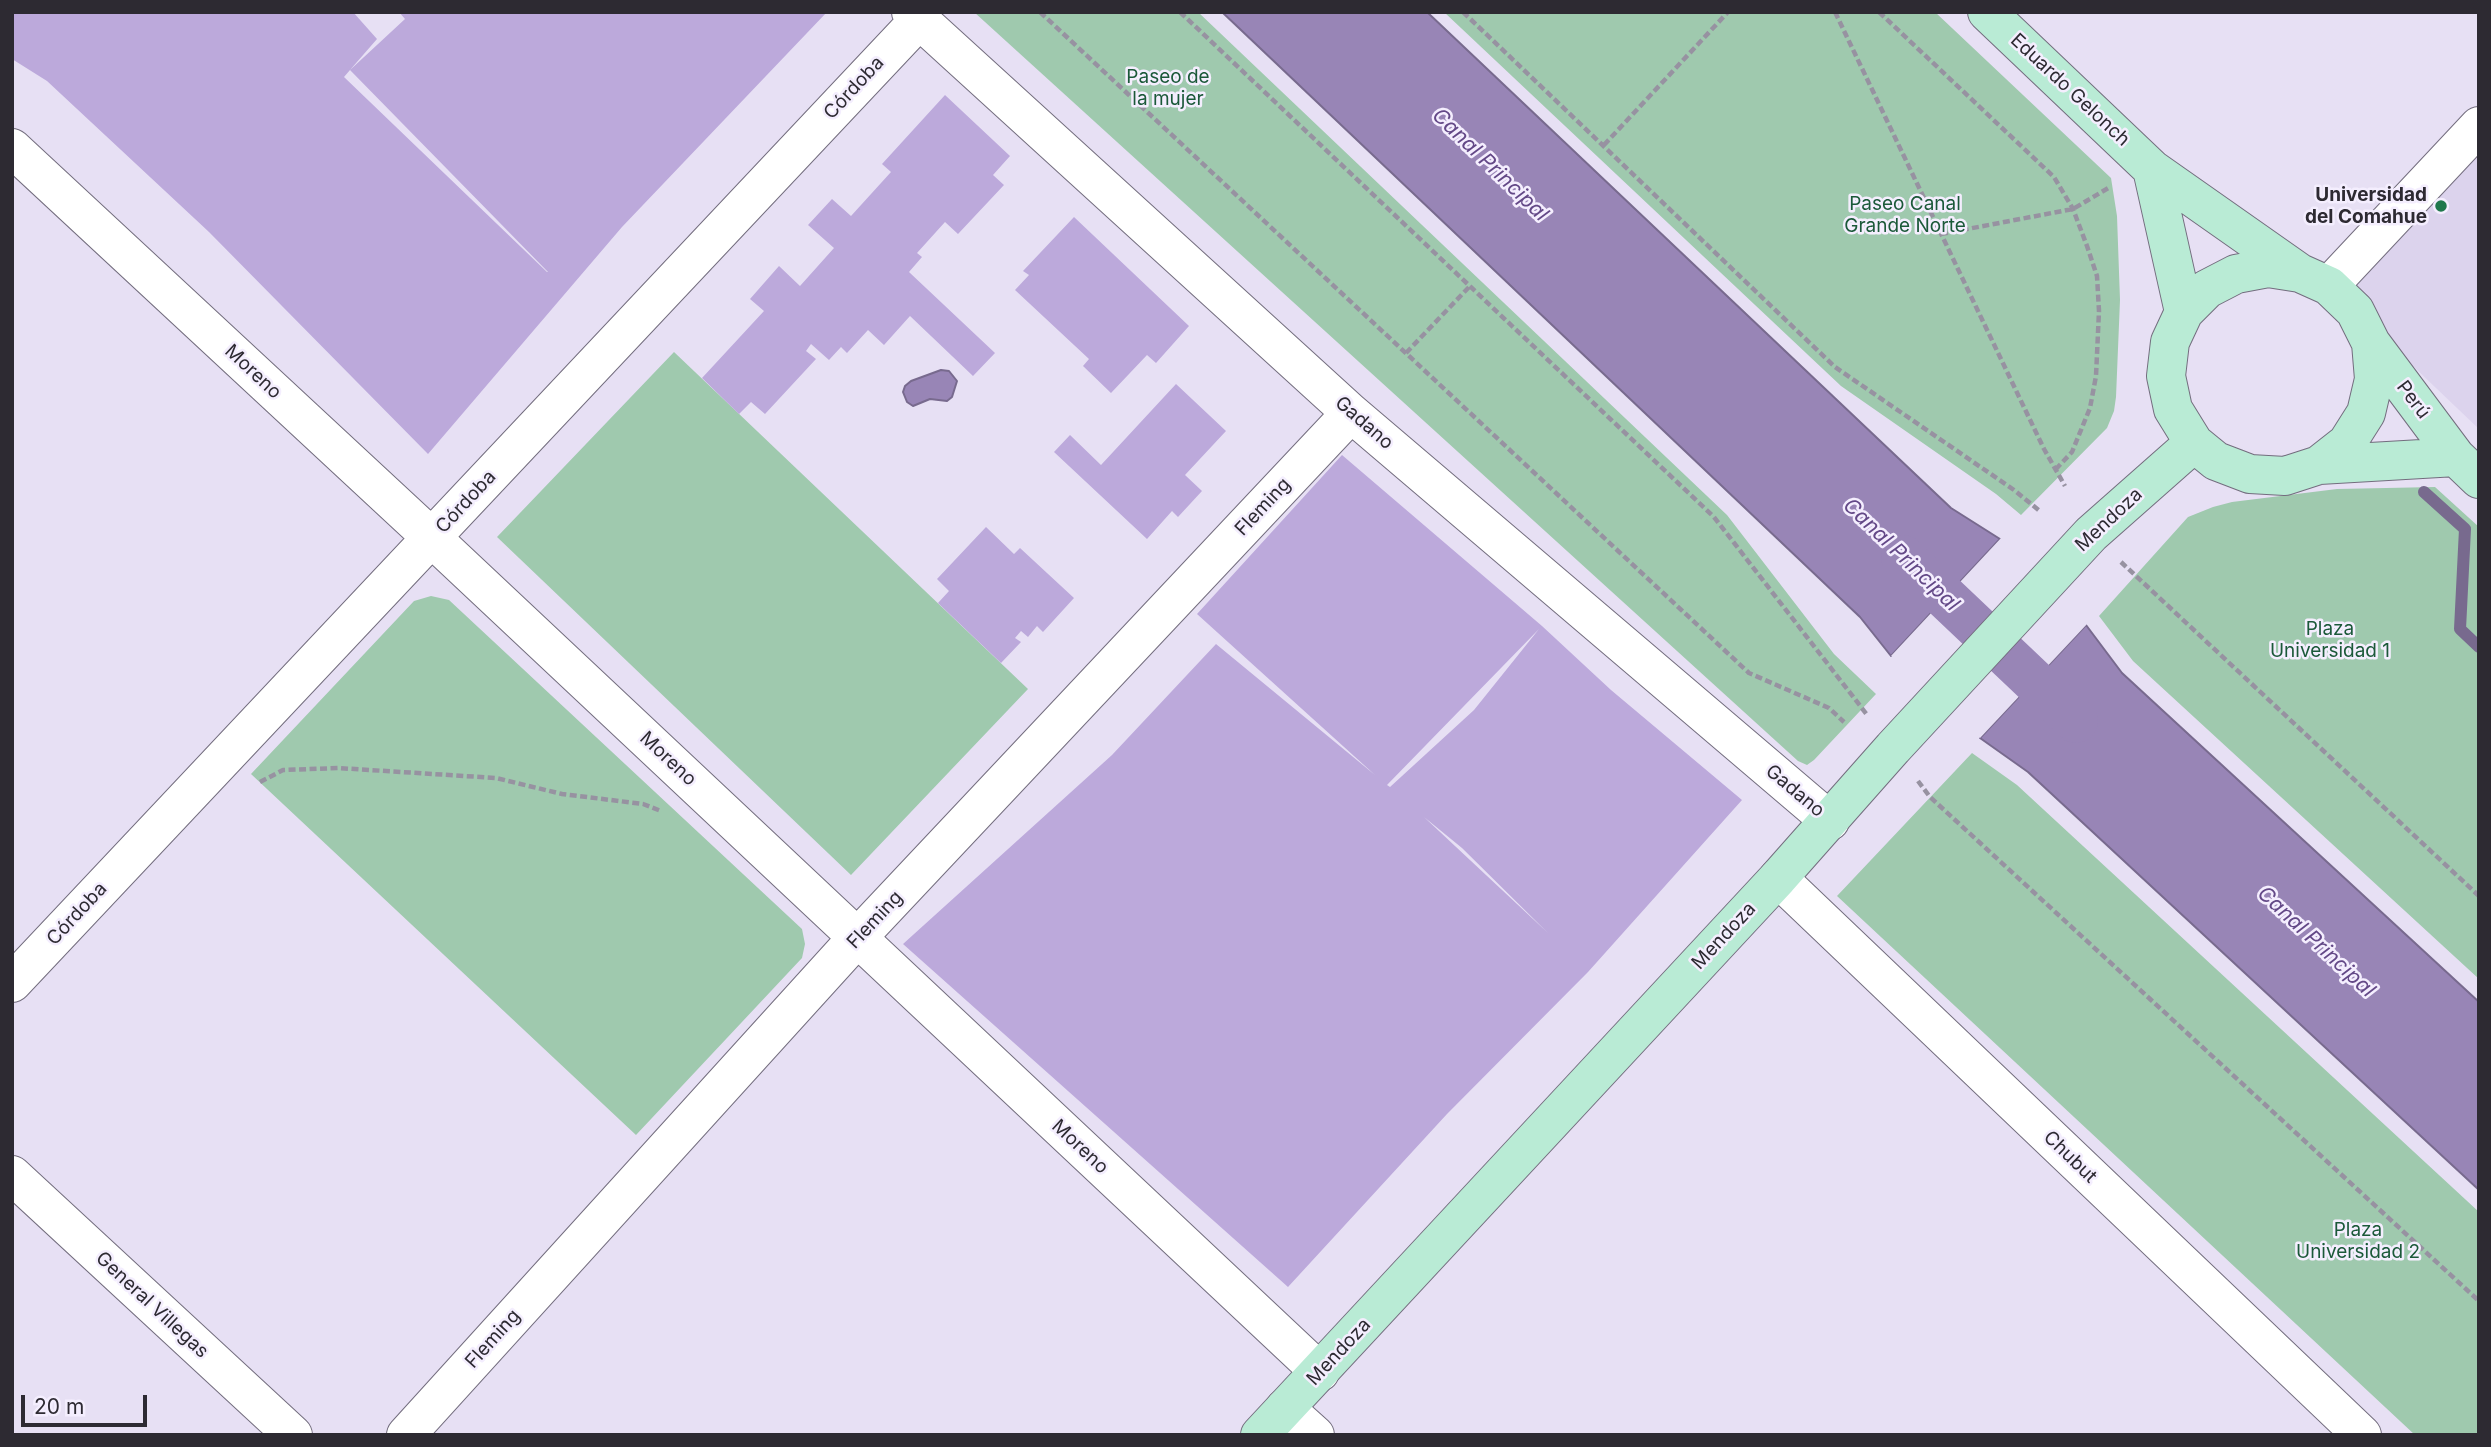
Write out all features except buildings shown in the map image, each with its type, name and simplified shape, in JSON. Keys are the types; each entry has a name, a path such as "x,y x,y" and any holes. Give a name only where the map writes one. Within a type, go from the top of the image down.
{"main road":[{"name":"Eduardo Gelonch","path":"1987,12 2135,175 2315,279"},
{"path":"2135,175 2184,312"},
{"path":"2268,268 2315,279 2355,311 2371,343 2374,379 2366,413 2347,443 2319,465 2285,475 2250,474 2216,461 2194,443 2173,409 2166,376 2170,342 2184,312 2207,289 2236,274 2268,268"},
{"name":"Perú","path":"2371,343 2467,468"},
{"name":"Mendoza","path":"1272,1421 1778,878 1893,748 2091,534 2194,443"},
{"name":"Perú","path":"2319,465 2467,468"}],"street":[{"name":"Gadano","path":"915,16 1351,413 1829,821"},
{"name":"Córdoba","path":"12,983 432,538 915,16"},
{"path":"2315,279 2479,126"},
{"name":"Moreno","path":"12,148 432,538 1320,1372"},
{"name":"Fleming","path":"406,1435 857,939 1351,413"},
{"name":"Chubut","path":"1778,878 2362,1435"},
{"name":"General Villegas","path":"12,1175 293,1435"},
{"path":"1272,1421 1315,1435"}],"path":[{"path":"1040,12 1749,673 1829,708 1844,722"},
{"path":"1180,12 1714,517 1930,797 2479,1301"},
{"path":"1463,12 1835,367 2014,490 2041,512"},
{"path":"1604,145 1728,12"},
{"path":"1835,12 2044,449 2065,486"},
{"path":"1879,12 2054,177 2073,209 2097,276 2099,311 2096,376 2090,408 2072,452 2056,469"},
{"path":"1941,234 2073,209 2135,175"},
{"path":"1406,353 1470,286"},
{"path":"2091,534 2479,896"},
{"path":"260,782 283,770 338,768 496,778 562,794 643,804 664,812"}],"shaded area":[{"name":"Universidad del Comahue","path":"2479,127 2479,429 2329,286"}],"green space":[{"name":"Paseo de la mujer","path":"974,12 1198,12 1727,515 1834,654 1876,694 1814,760 1807,765 1798,761"},
{"name":"Paseo Canal Grande Norte","path":"1444,12 1935,12 2111,178 2117,216 2120,300 2116,397 2107,428 2021,515 1996,494 1841,386"},
{"path":"674,352 1028,689 851,875 497,537"},
{"name":"Plaza Universidad 1","path":"2435,487 2479,527 2479,979 2133,661 2099,616 2188,517 2213,507 2232,502 2337,489"},
{"path":"431,596 449,600 802,929 805,944 802,958 636,1135 251,774 414,601"},
{"name":"Plaza Universidad 2","path":"1972,753 2017,785 2479,1212 2479,1435 2415,1435 1837,896"}],"water":[{"path":"1222,12 1427,12 1951,508 2000,539 1891,656 1860,617"},
{"path":"941,370 949,371 957,381 952,397 947,401 930,399 913,406 907,402 903,392 905,386 911,381"},
{"path":"2086,625 2122,673 2479,1002 2479,1190 2028,772 1980,738"}],"pier":[{"path":"2002,537 2003,542 1894,658 1891,656"},
{"path":"2086,622 2088,623 1980,738 1977,736"}],"waterway":[{"path":"2424,492 2465,529 2460,629 2479,647"},
{"name":"Canal Principal","path":"1903,557 2076,721"}],"place":[{"name":"Universidad del Comahue","path":"2441,206"}]}
